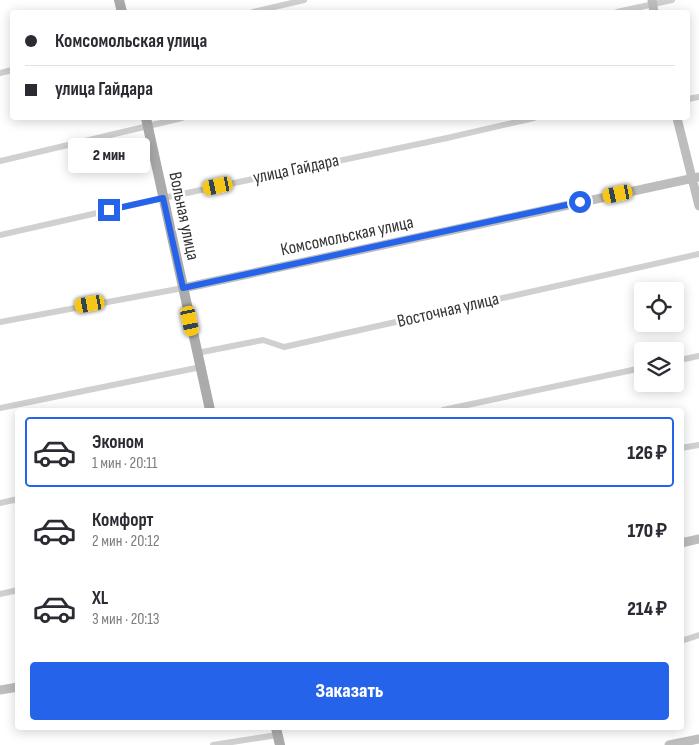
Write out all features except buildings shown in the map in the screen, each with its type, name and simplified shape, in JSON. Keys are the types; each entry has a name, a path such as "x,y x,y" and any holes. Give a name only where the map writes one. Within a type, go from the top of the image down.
{"main road":[{"name":"Вольная улица","path":"147,122 210,408"}],"street":[{"path":"262,10 304,0"},
{"path":"627,10 672,0"},
{"path":"0,161 147,122 164,120"},
{"name":"улица Гайдара","path":"0,235 525,120"},
{"path":"678,120 696,177 699,206"},
{"name":"Комсомольская улица","path":"0,322 183,288 696,177"},
{"name":"Восточная улица","path":"197,353 263,340 284,347 699,254"},
{"path":"684,360 699,356"},
{"path":"0,408 201,367"},
{"path":"452,408 634,370"},
{"path":"684,448 699,445"},
{"path":"0,503 15,500"},
{"path":"684,542 699,539"},
{"path":"0,594 15,591"},
{"path":"684,639 699,635"},
{"path":"0,690 15,687"},
{"path":"213,745 278,733"},
{"path":"669,745 699,739"}],"route":[{"path":"109,210 163,198 183,288 580,202"}]}
